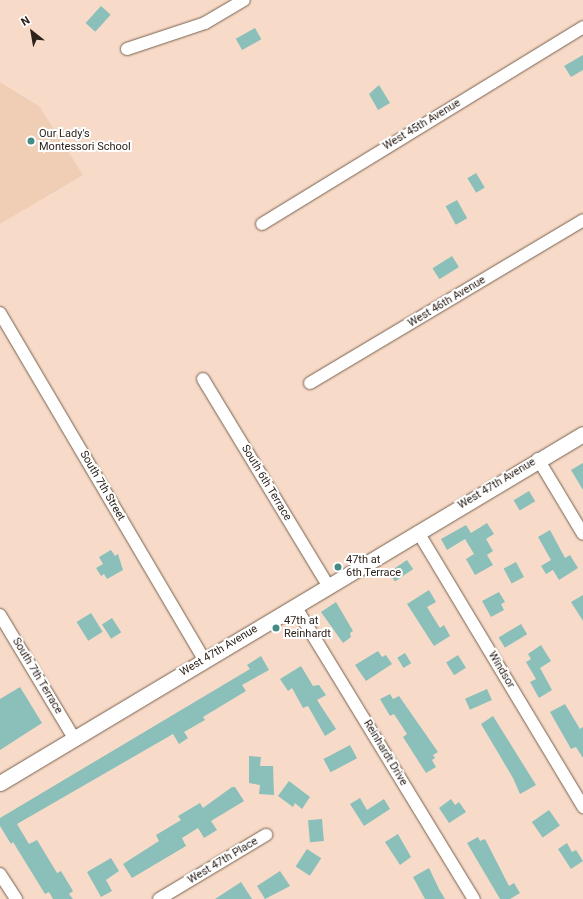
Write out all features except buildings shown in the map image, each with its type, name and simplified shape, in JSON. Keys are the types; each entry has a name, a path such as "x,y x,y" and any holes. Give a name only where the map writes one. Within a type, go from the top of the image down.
{"street":[{"path":"127,49 205,23 244,0"},
{"name":"West 45th Avenue","path":"262,224 583,27"},
{"name":"West 46th Avenue","path":"310,383 583,220"},
{"name":"South 7th Street","path":"0,312 204,660"},
{"name":"South 6th Terrace","path":"203,379 328,587"},
{"name":"West 47th Avenue","path":"0,783 328,587 538,459 583,434"},
{"path":"538,459 583,534"},
{"name":"Windsor","path":"418,532 583,807"},
{"name":"Reinhardt Drive","path":"295,606 474,899"},
{"name":"South 7th Terrace","path":"0,615 74,738"},
{"name":"West 47th Place","path":"159,899 266,835"},
{"path":"0,874 16,899"}],"shaded area":[{"name":"Our Lady's Montessori School","path":"0,82 40,107 83,175 0,224"}],"place":[{"name":"Our Lady's Montessori School","path":"31,141"},
{"name":"47th at 6th Terrace","path":"338,567"},
{"name":"47th at Reinhardt","path":"276,628"}]}
